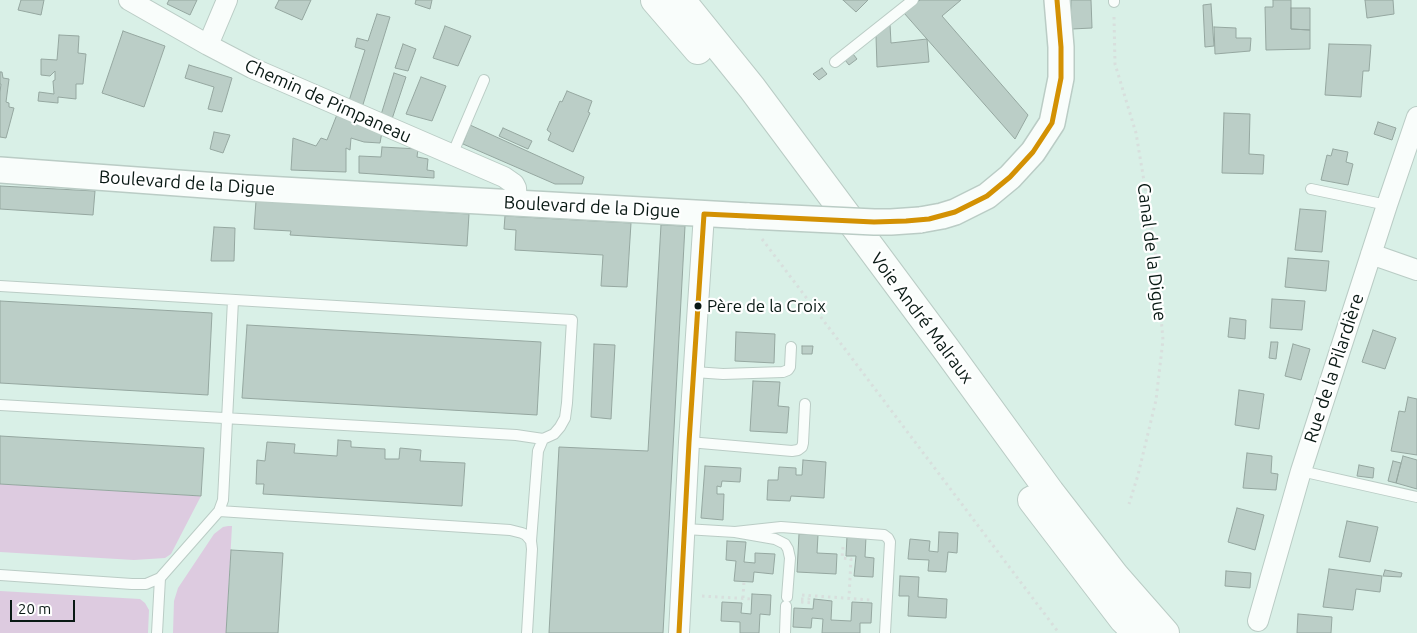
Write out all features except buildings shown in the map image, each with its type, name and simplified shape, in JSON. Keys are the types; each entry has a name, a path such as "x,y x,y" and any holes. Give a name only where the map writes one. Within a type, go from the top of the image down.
{"main road":[{"name":"Voie André Malraux","path":"655,0 732,90 1036,505 1122,619 1137,633"},
{"name":"Voie André Malraux","path":"681,0 752,88 1114,576 1166,633"}],"street":[{"name":"Chemin de Pimpaneau","path":"128,0 208,46 252,68 510,180 516,188 518,203"},
{"path":"208,46 227,0"},
{"name":"Boulevard de la Digue","path":"0,170 246,188 704,214 874,222 920,220 955,212 986,196 1010,177 1033,152 1052,124 1060,78 1057,0"},
{"name":"Rue de la Pilardière","path":"1258,622 1300,471 1417,117"},
{"path":"679,633 704,214"},
{"path":"1371,254 1417,270"}],"lane":[{"path":"835,62 913,0"},
{"path":"452,155 484,80"},
{"path":"1311,189 1387,206"},
{"path":"0,286 572,320 565,418 554,434 543,439 516,435 0,406"},
{"path":"0,575 146,584 160,578 219,511 223,500 233,300"},
{"path":"694,372 723,374 783,372 790,367 791,347"},
{"path":"689,442 798,450 803,444 805,404"},
{"path":"528,633 531,541 538,451 543,439"},
{"path":"1300,471 1417,497"},
{"path":"219,511 510,530 526,535 531,541"},
{"path":"735,532 781,527 884,535 890,542 884,633"},
{"path":"685,529 735,532 775,540 785,544 790,558 784,633"},
{"path":"157,633 160,578"}],"path":[{"name":"Canal de la Digue","path":"1114,1 1115,64 1136,132 1155,247 1163,340 1156,400 1129,504"},
{"path":"762,238 1058,633"},
{"path":"842,555 842,558 851,557 849,598"},
{"path":"743,598 744,581"},
{"path":"681,594 752,599"},
{"path":"809,599 810,596 869,600"}],"shaded area":[{"path":"0,484 201,496 171,554 165,558 134,560 0,552"},
{"path":"232,526 226,633 173,633 174,601 178,588 214,534 223,527"},
{"path":"0,591 140,599 149,610 148,633 0,633"}],"transit line":[{"path":"679,633 704,214 874,222 906,221 929,219 955,212 987,196 1010,177 1033,152 1052,123 1061,78 1061,47 1057,0"}],"place":[{"name":"Père de la Croix","path":"698,306"}]}
